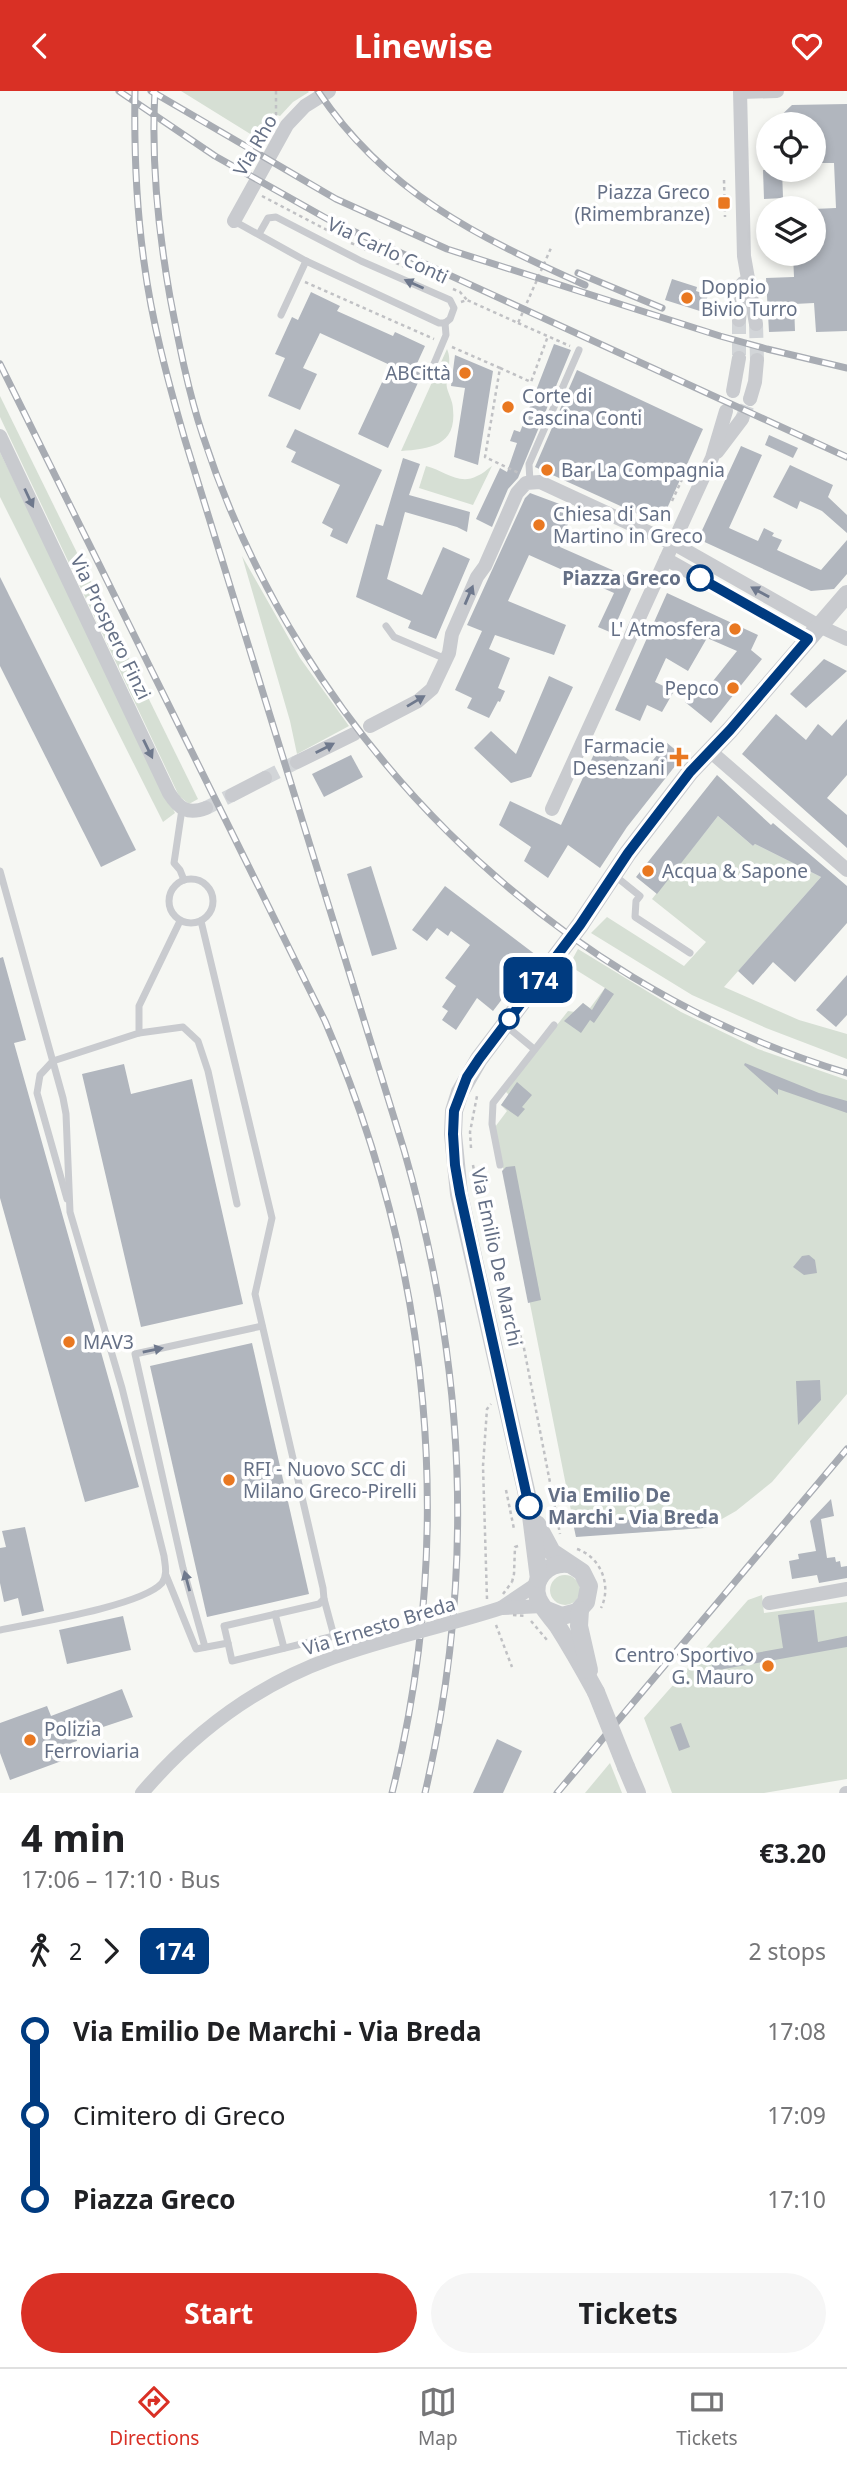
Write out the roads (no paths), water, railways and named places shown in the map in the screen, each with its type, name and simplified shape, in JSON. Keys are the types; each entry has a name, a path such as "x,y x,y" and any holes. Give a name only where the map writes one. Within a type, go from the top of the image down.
{"street":[{"name":"Via Rho","path":"239,224 286,125 305,106 329,91"},
{"path":"757,324 745,268 741,202 740,92 776,91"},
{"path":"739,320 745,268"},
{"path":"733,391 740,358"},
{"path":"750,398 757,360"},
{"path":"552,809 712,458 726,411"},
{"path":"712,458 742,419"},
{"name":"Via Prospero Finzi","path":"0,436 166,786 182,809"},
{"path":"370,726 424,697 434,686 446,659 452,634 477,576 486,565 525,477 673,544 814,632"},
{"path":"666,559 814,632 847,639"},
{"name":"Via Emilio De Marchi","path":"594,1688 537,1594 530,1508 460,1194 453,1134 454,1111 467,1077 690,772 847,594"},
{"path":"297,762 354,734"},
{"path":"710,751 847,870"},
{"path":"232,795 265,778"},
{"path":"182,809 194,812 206,808"},
{"name":"Via Emilio De Marchi","path":"530,1508 548,1546 557,1557 582,1571 589,1586 589,1612 579,1626 594,1688 637,1793"},
{"path":"522,1607 538,1581 552,1566 568,1564"},
{"path":"769,1602 847,1589"},
{"name":"Via Ernesto Breda","path":"142,1793 175,1756 208,1727 243,1701 281,1679 333,1657 522,1607 545,1608"},
{"path":"545,1608 562,1616 589,1612"}],"lane":[{"name":"Via Carlo Conti","path":"258,234 268,218 276,217 361,261 450,300 454,305 450,319 444,323"},
{"path":"239,224 306,261 444,323 446,335 428,378"},
{"path":"281,315 306,261"},
{"path":"525,477 579,350"},
{"path":"386,627 394,638 446,659"},
{"path":"182,809 174,863 184,880"},
{"path":"0,870 66,1114 70,1212"},
{"path":"613,875 640,896 636,901 635,916 690,953"},
{"path":"184,880 198,880 205,884 212,896 211,911 201,921 180,921 170,910 169,896 177,884 184,880"},
{"path":"139,1033 139,1006 180,921"},
{"path":"201,921 272,1218 255,1294 334,1636 232,1661 225,1626 319,1604 324,1599"},
{"path":"504,1025 534,1049"},
{"name":"Via Emilio De Marchi","path":"500,1165 492,1123 492,1105 554,1025"},
{"path":"228,1643 195,1649 166,1575 164,1556 122,1388 37,1093 40,1075 53,1061 139,1033 183,1027 198,1041 208,1071 237,1204"},
{"path":"205,1647 135,1354 262,1326"},
{"path":"0,1630 128,1602 161,1584 166,1575"},
{"path":"275,1614 284,1648"}],"tunnel":[{"path":"739,320 739,358"},
{"path":"756,324 757,360"},
{"path":"742,419 750,399"},
{"path":"265,778 297,762"},
{"path":"206,808 232,795"}],"railway":[{"path":"119,91 215,156 331,221 847,457"},
{"path":"135,91 139,219 147,285 161,352 185,440 404,1150 425,1231 441,1311 457,1470 457,1550 452,1630 441,1711 425,1793"},
{"path":"151,91 336,199 447,249 720,336 847,368"},
{"path":"155,91 156,194 162,246 180,350 203,436 246,545 302,648 370,745 448,832 536,910 633,977 737,1032 847,1073"},
{"path":"318,91 344,126 373,157 436,208 508,249 585,285"},
{"path":"578,273 662,308"},
{"path":"0,364 325,1021 361,1114 389,1209 410,1305 423,1401 427,1499 424,1597 412,1695 392,1793"},
{"path":"557,1793 847,1449"}],"place":[{"name":"Piazza Greco (Rimembranze)","path":"724,203"},
{"name":"Doppio Bivio Turro","path":"687,298"},
{"name":"ABCittà","path":"465,373"},
{"name":"Corte di Cascina Conti","path":"508,407"},
{"name":"Bar La Compagnia","path":"547,470"},
{"name":"Chiesa di San Martino in Greco","path":"539,525"},
{"name":"Piazza Greco","path":"700,578"},
{"name":"L' Atmosfera","path":"735,629"},
{"name":"Pepco","path":"733,688"},
{"name":"Farmacie Desenzani","path":"679,757"},
{"name":"Acqua & Sapone","path":"648,871"},
{"name":"MAV3","path":"69,1342"},
{"name":"RFI - Nuovo SCC di Milano Greco-Pirelli","path":"229,1480"},
{"name":"Via Emilio De Marchi - Via Breda","path":"529,1506"},
{"name":"Centro Sportivo G. Mauro","path":"768,1666"},
{"name":"Polizia Ferroviaria","path":"30,1740"}]}
